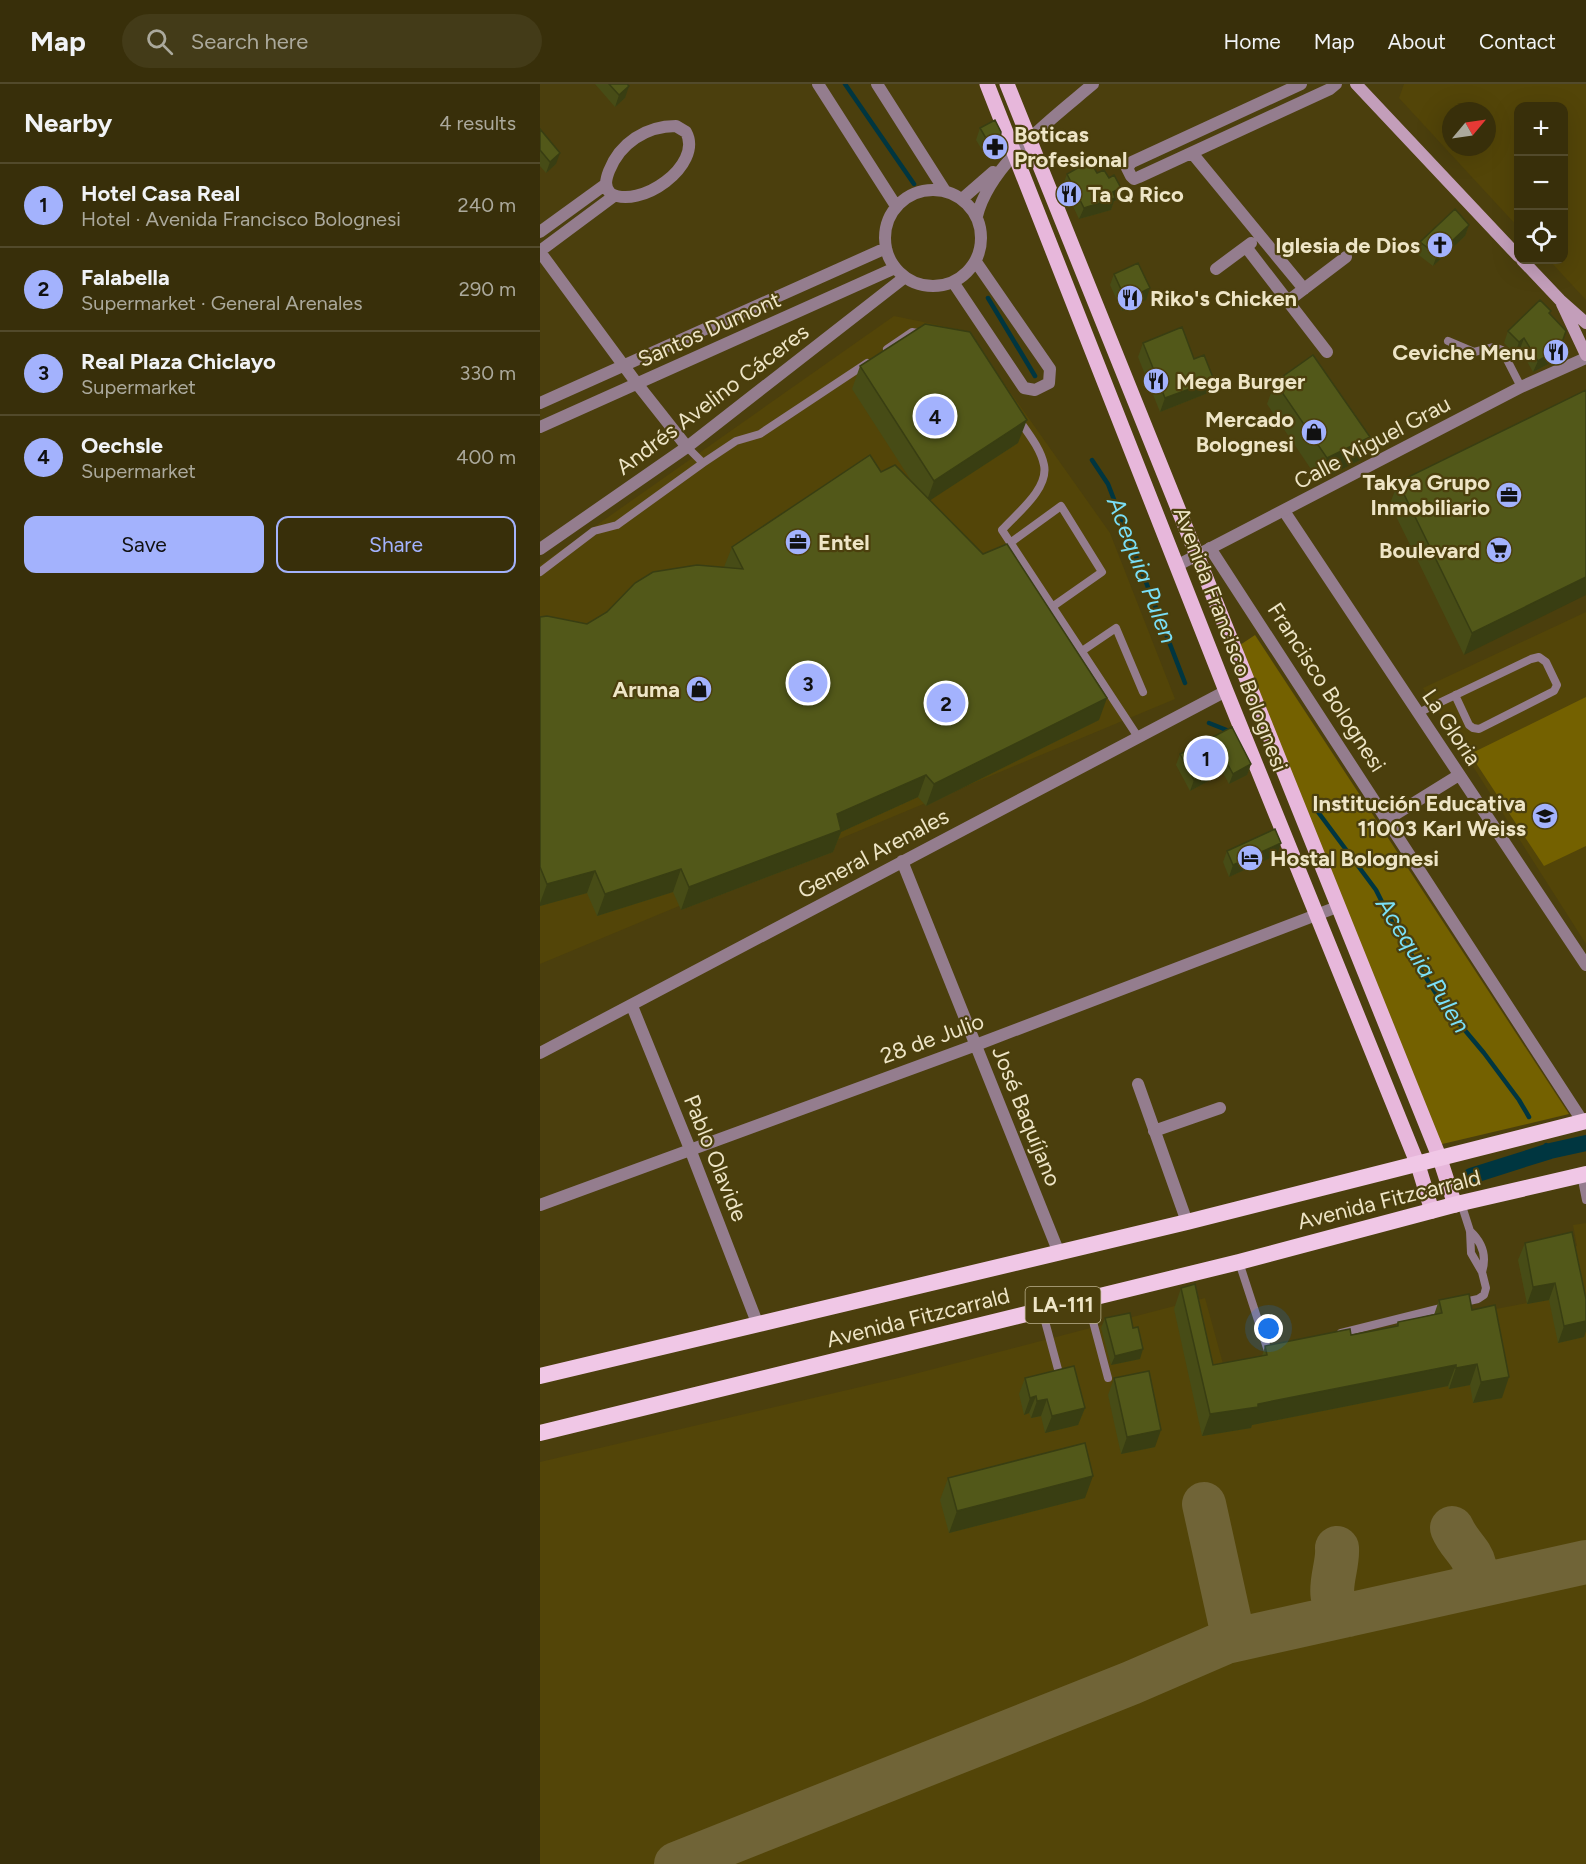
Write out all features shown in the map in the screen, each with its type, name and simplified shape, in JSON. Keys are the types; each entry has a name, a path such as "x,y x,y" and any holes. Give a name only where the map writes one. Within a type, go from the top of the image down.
{"highway":[{"name":"Avenida Fitzcarrald","path":"540,1376 1187,1222 1584,1122"},
{"name":"Avenida Fitzcarrald","path":"540,1433 1239,1262 1458,1204 1583,1175"}],"main road":[{"name":"Avenida Francisco Bolognesi","path":"987,84 1226,691 1418,1165 1432,1211"},
{"name":"Avenida Francisco Bolognesi","path":"1007,84 1204,552 1337,907 1458,1204"},
{"path":"1356,84 1514,252"},
{"path":"1526,264 1560,300 1586,322"},
{"path":"1560,300 1586,357"}],"street":[{"path":"818,84 896,206"},
{"path":"877,84 945,191"},
{"path":"976,216 986,190 1015,153 1029,138 1093,84"},
{"path":"1301,84 1132,162 1127,168 1128,172 1134,179 1139,177 1330,89 1335,84"},
{"path":"540,232 606,184 614,160 633,139 647,131 661,127 676,126 686,132 689,137 689,151 681,166 670,178 654,189 640,194 614,196 540,252 638,385 687,447"},
{"path":"962,199 1015,153"},
{"path":"1192,153 1305,289"},
{"path":"606,184 614,196"},
{"path":"932,189 945,191 962,199 976,216 981,231 981,247 976,262 966,274 941,286 928,286 905,277 896,268 886,248 885,233 896,206 906,197 932,189"},
{"path":"1216,269 1260,235"},
{"path":"1246,247 1327,352"},
{"name":"Santos Dumont","path":"540,403 886,248"},
{"path":"1288,301 1346,257"},
{"path":"953,282 1024,388 1035,390 1049,382 1050,369 976,262"},
{"name":"Santos Dumont","path":"540,427 896,268"},
{"name":"Andrés Avelino Cáceres","path":"540,549 687,447 905,277"},
{"name":"Calle Miguel Grau","path":"1178,565 1521,387 1586,357"},
{"name":"La Gloria","path":"1284,511 1586,966"},
{"name":"Francisco Bolognesi","path":"1204,552 1388,819 1584,1122"},
{"name":"General Arenales","path":"540,1053 1226,691"},
{"path":"1388,819 1459,775"},
{"name":"José Baquíjano","path":"902,861 1059,1252"},
{"name":"28 de Julio","path":"540,1205 976,1045 1337,907"},
{"name":"Pablo Olavide","path":"632,1006 758,1325"},
{"path":"1138,1084 1187,1222"},
{"path":"1154,1131 1220,1108"}],"lane":[{"path":"883,351 912,333 934,336"},
{"path":"1448,341 1474,352 1494,347 1502,350 1521,387"},
{"path":"540,572 594,531 618,525 736,441 760,434 874,358"},
{"path":"1012,408 1036,447 1044,465 1044,482 1002,531 1138,737"},
{"path":"687,447 703,463"},
{"path":"1010,543 1061,506 1102,572 1052,607"},
{"path":"1082,651 1116,628 1143,692"},
{"path":"1418,714 1455,695 1535,657 1546,662 1557,685 1554,691 1479,729 1469,725 1455,695"},
{"path":"1583,1175 1586,1200"},
{"path":"1458,1204 1470,1231 1482,1245 1485,1264 1482,1272"},
{"path":"1330,1336 1478,1299 1484,1295 1486,1288 1482,1272 1471,1253 1470,1231"},
{"path":"1239,1262 1268,1351 1282,1347"},
{"path":"1087,1299 1108,1378"},
{"path":"1042,1310 1059,1373"}],"shaded area":[{"path":"1404,84 1586,84 1586,300 1553,264 1568,264 1568,102 1514,102 1514,223 1453,156 1496,156 1496,102 1442,102 1442,145 1399,98"},
{"path":"894,316 967,331 1110,533 1175,699 540,964 540,565"},
{"name":"Institución Educativa 11003 Karl Weiss","path":"1586,612 1586,944 1423,688"},
{"path":"1255,635 1569,1114 1438,1145 1240,645"},
{"path":"1586,697 1586,846 1544,866 1470,754"},
{"path":"1586,1223 1586,1864 540,1864 540,1462 903,1377 1205,1298 1225,1371 1527,1303 1518,1260 1577,1246 1573,1225"}],"building":[{"path":"609,84 627,84 629,86 619,95"},
{"path":"995,120 1001,132 1000,141 991,147 980,128"},
{"path":"540,129 560,153 550,162 540,150"},
{"path":"1090,161 1097,173 1104,170 1109,178 1114,175 1121,188 1113,192 1115,198 1084,208 1067,174"},
{"path":"1455,209 1469,225 1437,255 1420,242"},
{"path":"1138,263 1150,288 1126,300 1114,274"},
{"path":"1540,300 1566,331 1560,348 1538,361 1524,338 1519,342 1508,331"},
{"path":"925,324 970,332 1027,420 934,481 860,366"},
{"path":"1182,327 1194,359 1204,355 1214,380 1165,398 1143,343"},
{"path":"1313,355 1370,437 1327,458 1275,382"},
{"name":"Boulevard","path":"1586,390 1586,577 1472,633 1398,482"},
{"path":"870,455 881,472 895,465 983,554 1007,544 1107,698 934,784 926,775 837,814 841,830 689,887 681,869 605,894 595,871 547,884 540,867 540,617 547,616 587,624 607,612 635,583 653,572 697,565 743,569 732,547"},
{"path":"1232,727 1251,764 1233,774 1227,763 1194,780 1180,754"},
{"path":"1275,829 1281,843 1233,865 1227,851"},
{"path":"1572,1232 1586,1299 1586,1321 1564,1326 1555,1283 1533,1287 1525,1243"},
{"path":"1195,1284 1213,1365 1267,1355 1265,1346 1350,1329 1351,1335 1398,1326 1398,1322 1442,1313 1439,1300 1469,1294 1472,1310 1495,1305 1509,1377 1481,1382 1477,1364 1456,1368 1456,1365 1258,1404 1258,1407 1210,1414 1181,1288"},
{"path":"1130,1313 1133,1328 1138,1327 1143,1349 1115,1356 1105,1318"},
{"path":"1074,1366 1085,1408 1052,1416 1047,1399 1037,1401 1036,1396 1030,1398 1025,1378"},
{"path":"1149,1371 1161,1430 1127,1437 1114,1378"},
{"path":"1085,1443 1093,1476 957,1511 948,1478"}],"waterway":[{"name":"Acequia Pulen","path":"845,84 914,184"},
{"name":"Acequia Pulen","path":"988,298 1035,376"},
{"name":"Acequia Pulen","path":"1092,460 1108,484 1185,683"},
{"name":"Acequia Pulen","path":"1209,723 1229,731"},
{"name":"Acequia Pulen","path":"1318,812 1376,890 1397,932 1442,1003 1484,1053 1529,1117"},
{"path":"1471,1176 1550,1151 1586,1143"},
{"name":"Acequia Pulen","path":"1546,1145 1550,1151"}],"taxiway":[{"path":"1204,1504 1234,1640"},
{"path":"1452,1528 1474,1563 1473,1578 1467,1588"},
{"path":"1337,1548 1332,1594 1339,1609 1348,1615"},
{"path":"676,1864 1131,1683 1226,1642 1586,1562"}],"place":[{"name":"Boticas Profesional","path":"995,147"},
{"name":"Ta Q Rico","path":"1069,194"},
{"name":"Iglesia de Dios","path":"1440,245"},
{"name":"Riko's Chicken","path":"1130,298"},
{"name":"Ceviche Menu","path":"1556,352"},
{"name":"Mega Burger","path":"1156,381"},
{"name":"Oechsle","path":"935,416"},
{"name":"Mercado Bolognesi","path":"1314,432"},
{"name":"Takya Grupo Inmobiliario","path":"1509,495"},
{"name":"Entel","path":"798,542"},
{"name":"Boulevard","path":"1499,550"},
{"name":"Real Plaza Chiclayo","path":"808,683"},
{"name":"Aruma","path":"699,689"},
{"name":"Falabella","path":"946,703"},
{"name":"Hotel Casa Real","path":"1206,758"},
{"name":"Institución Educativa 11003 Karl Weiss","path":"1545,816"},
{"name":"Hostal Bolognesi","path":"1250,858"}]}
